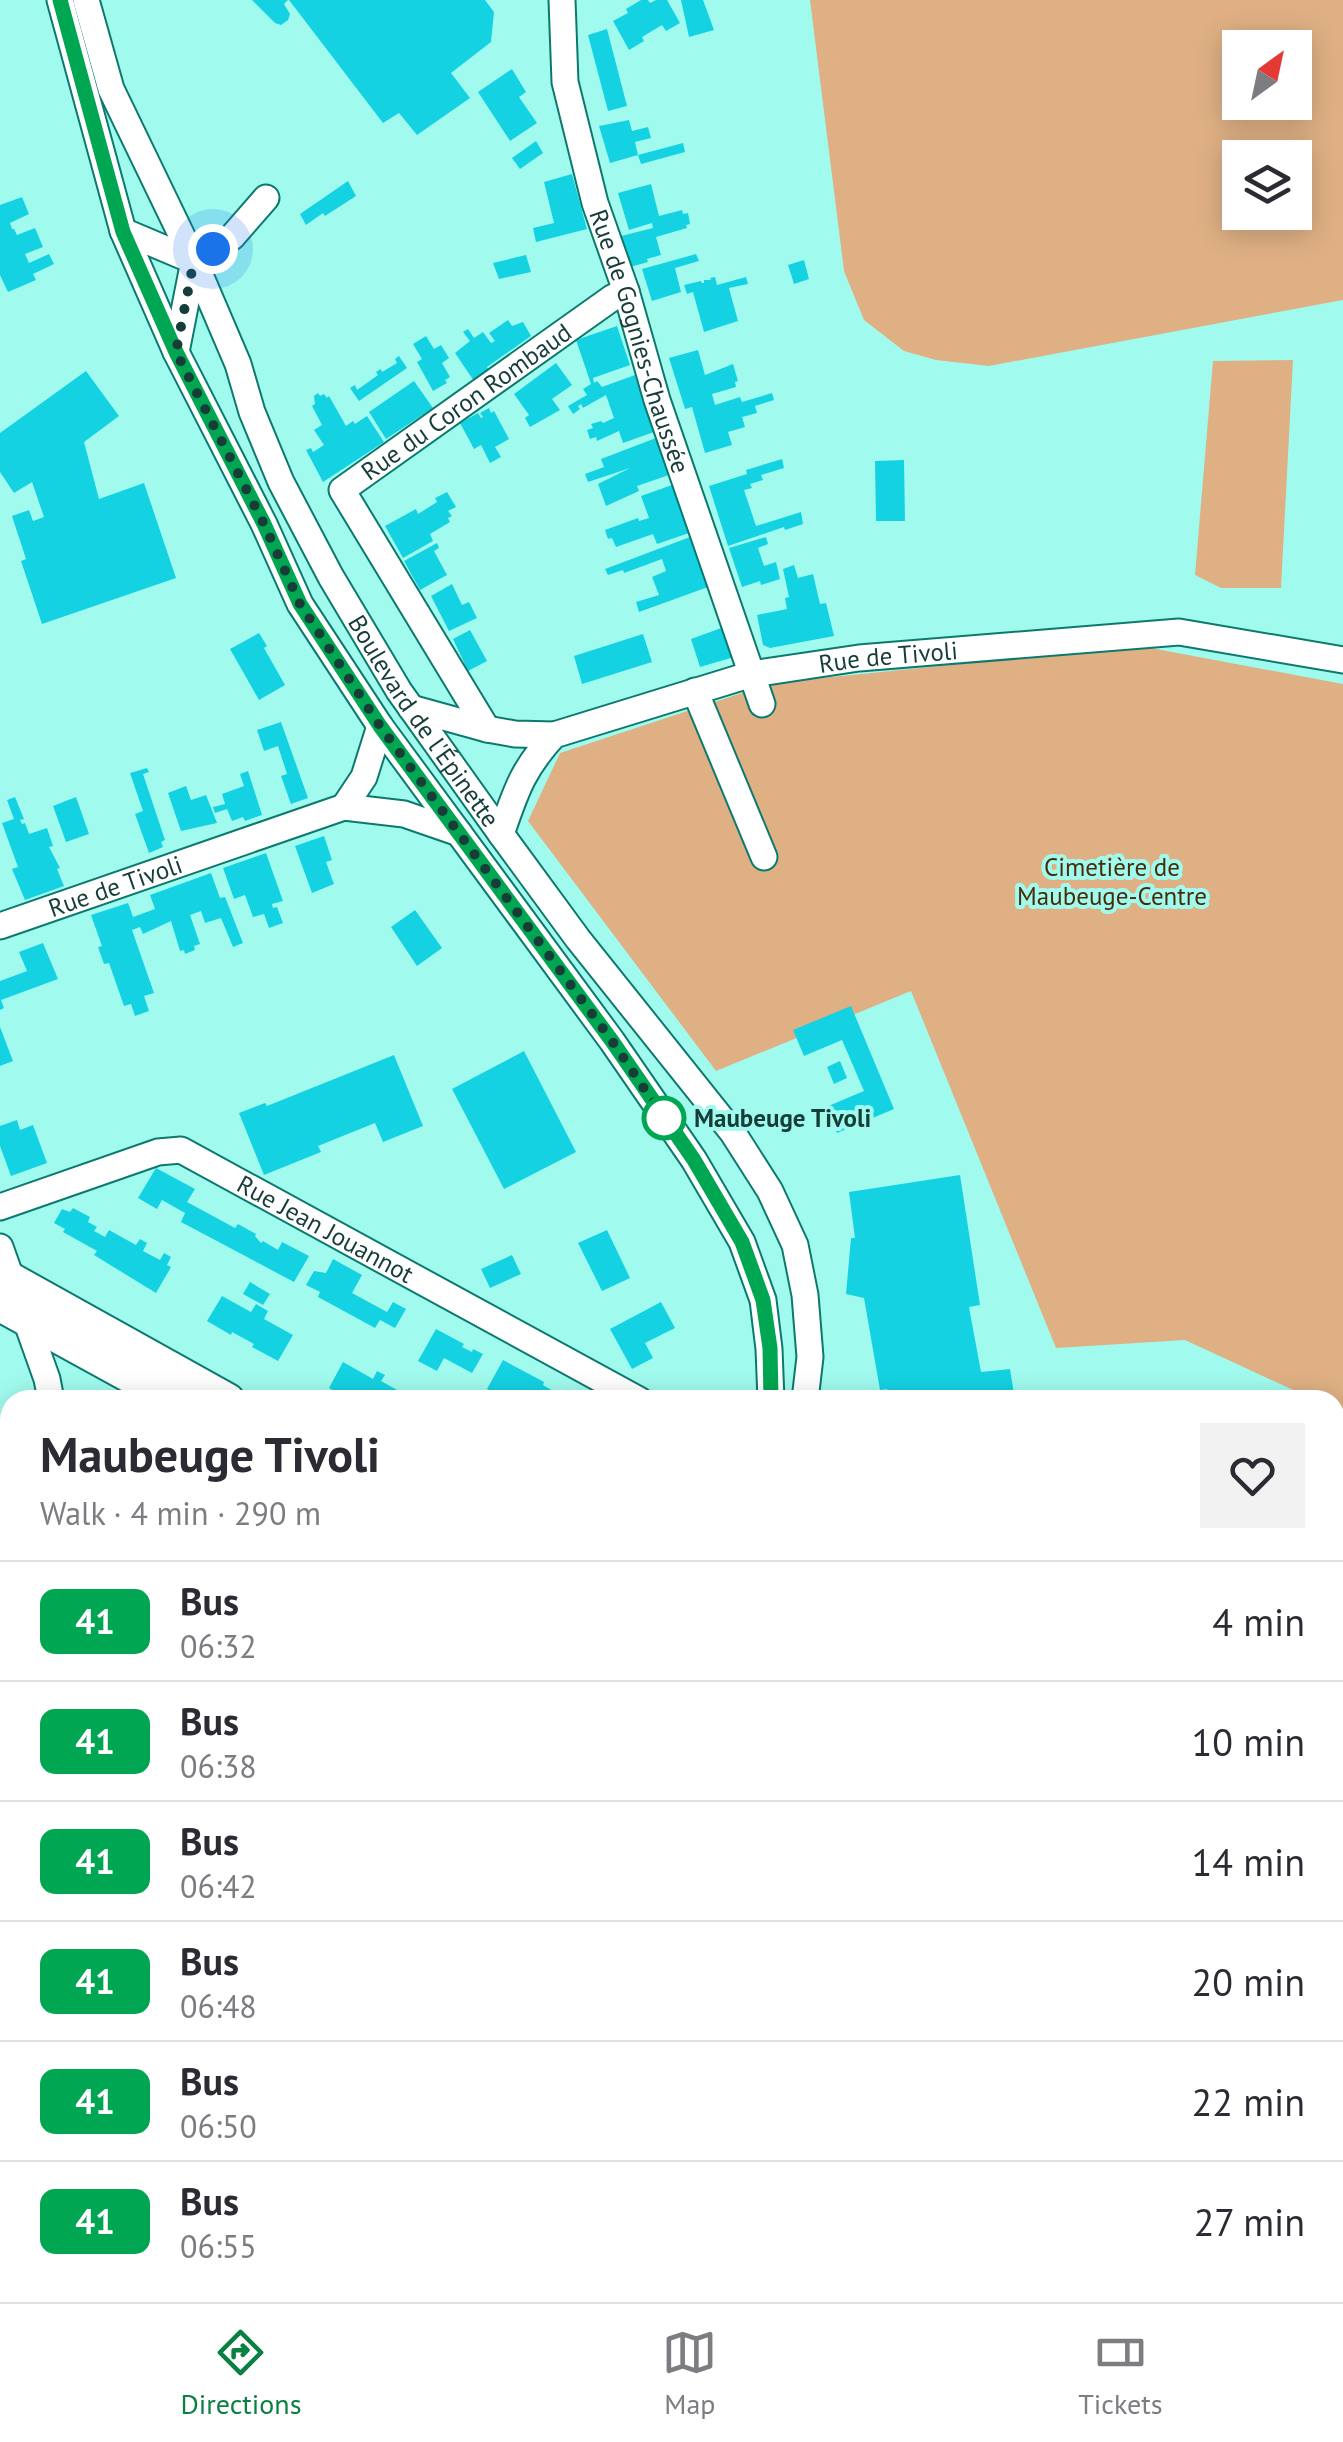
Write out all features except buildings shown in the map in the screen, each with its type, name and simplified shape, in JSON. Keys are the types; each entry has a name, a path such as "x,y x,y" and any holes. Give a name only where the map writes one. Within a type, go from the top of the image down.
{"main road":[{"path":"9,1294 158,1390"},
{"path":"9,1294 207,1390"}],"street":[{"name":"Boulevard de l'Épinette","path":"60,0 123,232 176,352 264,524 300,604 380,726 612,1041 694,1160 742,1242 763,1300 771,1390"},
{"name":"Boulevard de l'Épinette","path":"86,0 111,89 194,260 238,364 252,412 281,482 330,577 410,708 578,939 733,1134 770,1191 795,1246 805,1295 810,1357 807,1390"},
{"name":"Rue de Gognies-Chaussée","path":"562,0 566,82 596,203 657,400 762,704"},
{"path":"176,352 194,260 232,237 266,198"},
{"path":"123,232 194,260"},
{"name":"Rue du Coron Rombaud","path":"487,729 342,490 612,298 626,292"},
{"name":"Rue de Tivoli","path":"554,735 752,674 859,658 1179,632 1343,660"},
{"path":"695,692 764,857"},
{"path":"410,708 487,729 554,735"},
{"path":"344,806 364,778 380,726"},
{"path":"501,834 522,776 554,735"},
{"name":"Rue de Tivoli","path":"0,926 344,806 404,814 459,833"},
{"name":"Rue Jean Jouannot","path":"0,1207 158,1152 182,1150 621,1390"},
{"path":"0,1246 9,1294 49,1390"}],"green space":[{"path":"810,0 1343,0 1343,300 989,366 936,360 904,351 864,320 844,271"},
{"path":"1293,360 1281,588 1221,588 1195,575 1213,361"},
{"name":"Cimetière de Maubeuge-Centre","path":"1140,646 1343,684 1343,1390 1293,1390 1185,1340 1056,1348 911,991 716,1071 528,821 560,753 772,683"}],"bus line":[{"name":"41","path":"60,0 123,232 176,352 264,524 300,604 380,726 612,1041 694,1160 742,1242 763,1300 772,1390"}],"place":[{"name":"Maubeuge Tivoli","path":"664,1118"}],"route":[{"path":"213,249 194,260 176,352 264,524 300,604 380,726 612,1041 672,1130 664,1118"}]}
